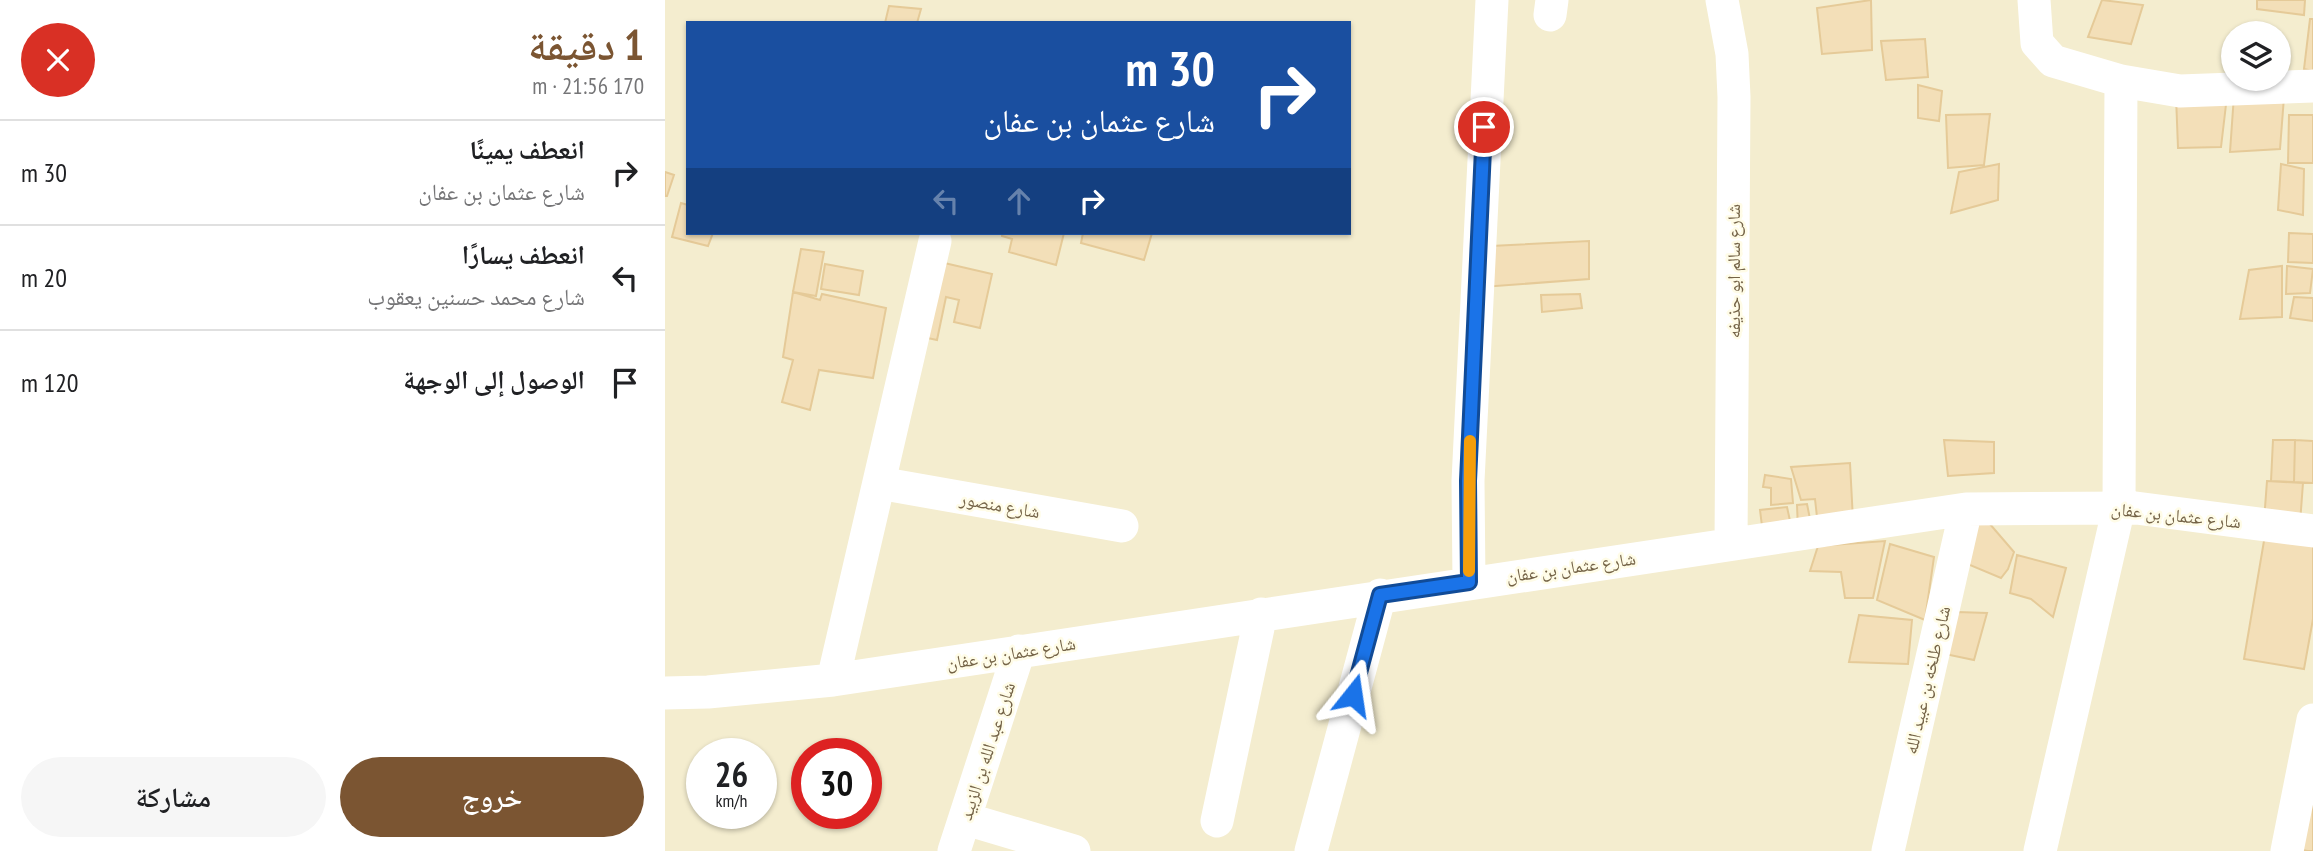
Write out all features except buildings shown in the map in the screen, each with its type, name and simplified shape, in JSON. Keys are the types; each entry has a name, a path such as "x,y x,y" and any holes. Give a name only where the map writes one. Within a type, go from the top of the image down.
{"street":[{"path":"1469,582 1470,439 1492,0"},
{"name":"شارع سالم ابو حذيفه","path":"1722,0 1732,54 1734,97 1731,544"},
{"path":"2034,0 2037,43 2053,61 2122,81 2180,91 2313,86"},
{"path":"2039,851 2119,507 2122,81"},
{"path":"833,680 935,242"},
{"name":"شارع منصور","path":"879,483 1122,526"},
{"name":"شارع عثمان بن عفان","path":"665,693 708,692 833,680 1380,595 1966,509 2119,507 2313,531"},
{"name":"شارع طلخه بن عبيد الله","path":"1888,851 1966,509"},
{"path":"1311,851 1380,595"},
{"path":"1217,821 1261,614"},
{"name":"شارع عبد الله بن الزبيد","path":"954,851 1019,651"},
{"path":"2287,851 2313,720"},
{"path":"966,819 1074,851"}],"shaded area":[{"path":"665,0 2313,0 2313,851 665,851"}],"slow traffic":[{"path":"1469,571 1470,441"}],"route":[{"path":"1353,695 1380,595 1469,582 1468,481 1484,127"}]}
